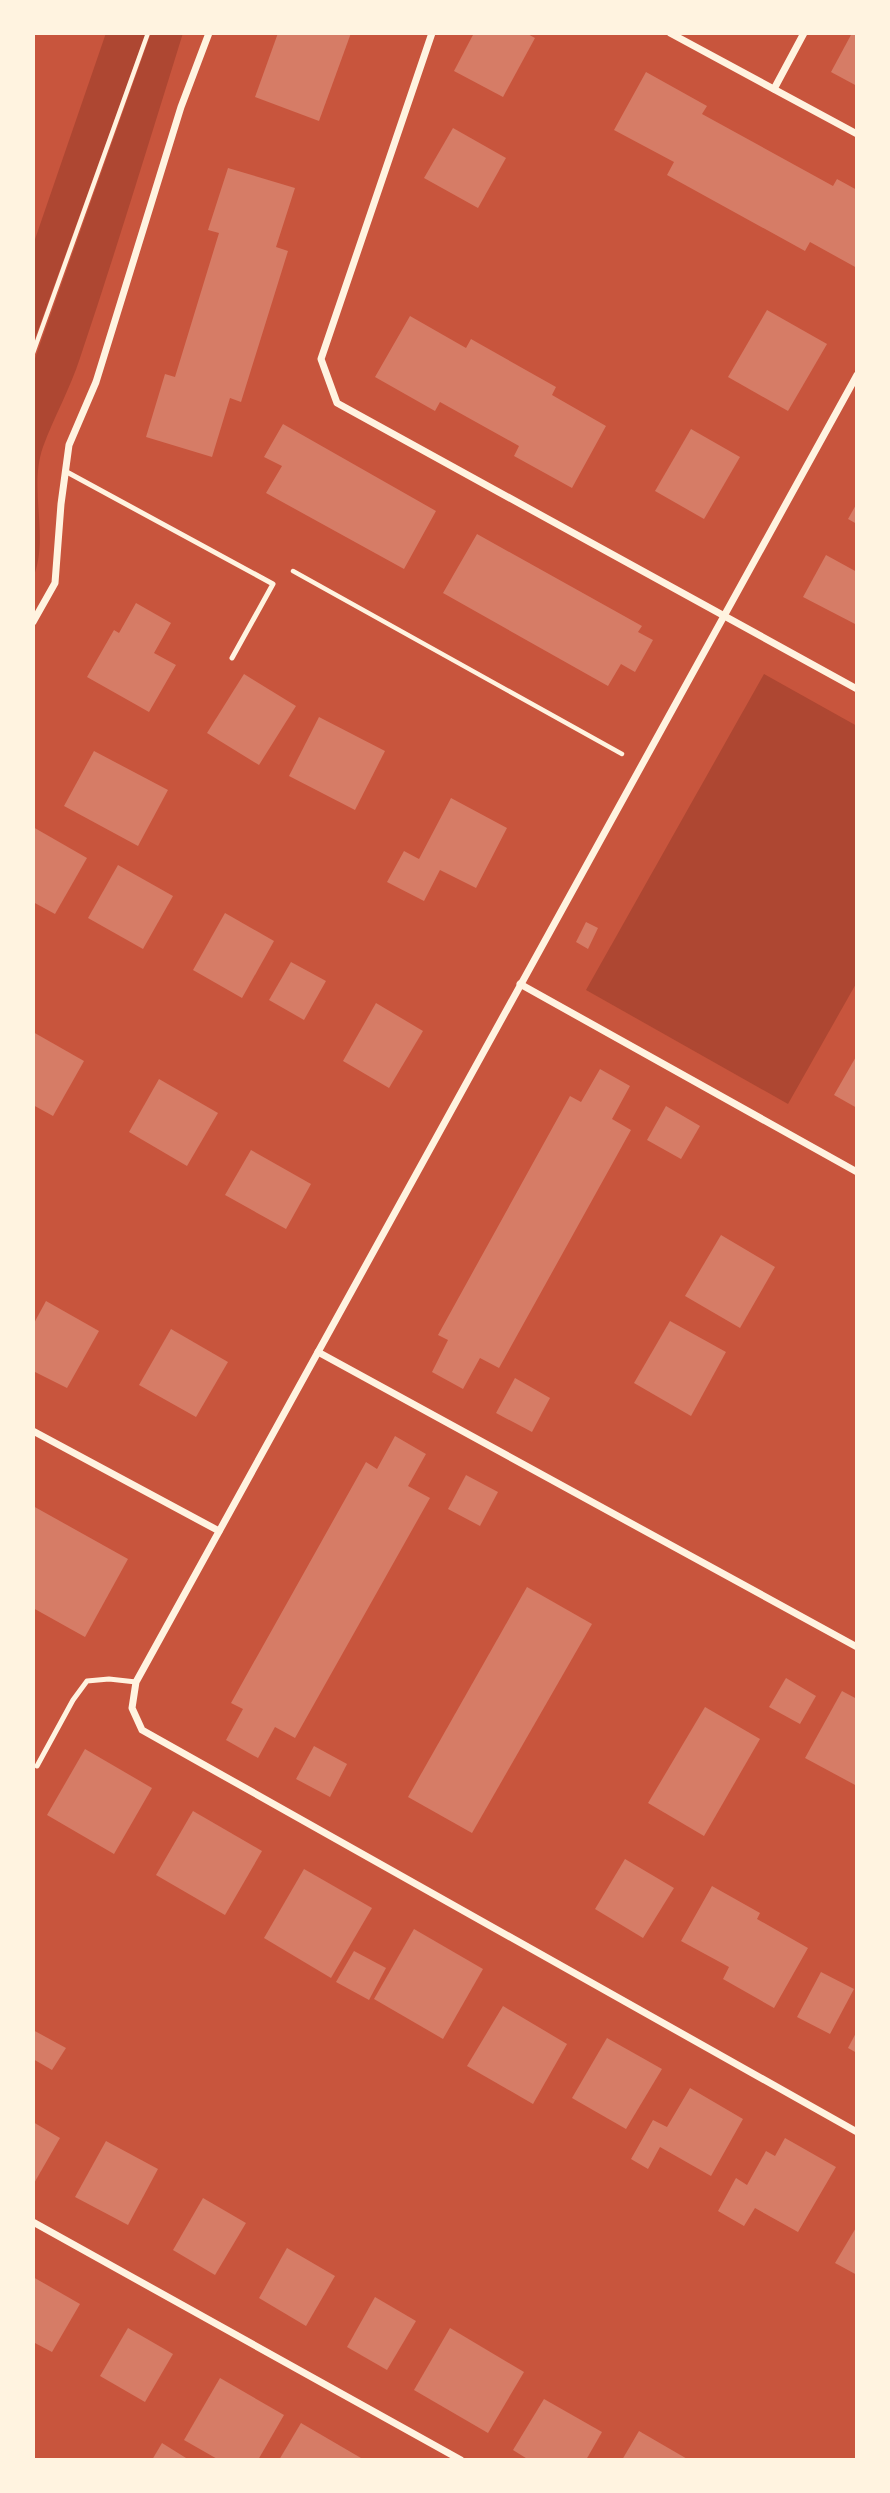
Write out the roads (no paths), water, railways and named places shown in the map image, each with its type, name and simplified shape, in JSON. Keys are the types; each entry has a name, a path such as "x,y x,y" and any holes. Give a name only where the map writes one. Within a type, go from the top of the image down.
{"street":[{"path":"33,622 55,583 69,445 96,382 181,107 209,33"},
{"path":"432,33 321,359 337,403 857,689"},
{"path":"670,33 857,134"},
{"path":"774,89 804,33"},
{"path":"857,375 136,1682 132,1708 142,1730 857,2132"},
{"path":"520,984 857,1172"},
{"path":"318,1352 857,1647"},
{"path":"33,1431 219,1531"},
{"path":"33,2222 461,2460"}],"lane":[{"path":"65,471 273,584 232,658"},
{"path":"37,1766 87,1681 109,1679 136,1682"}]}
